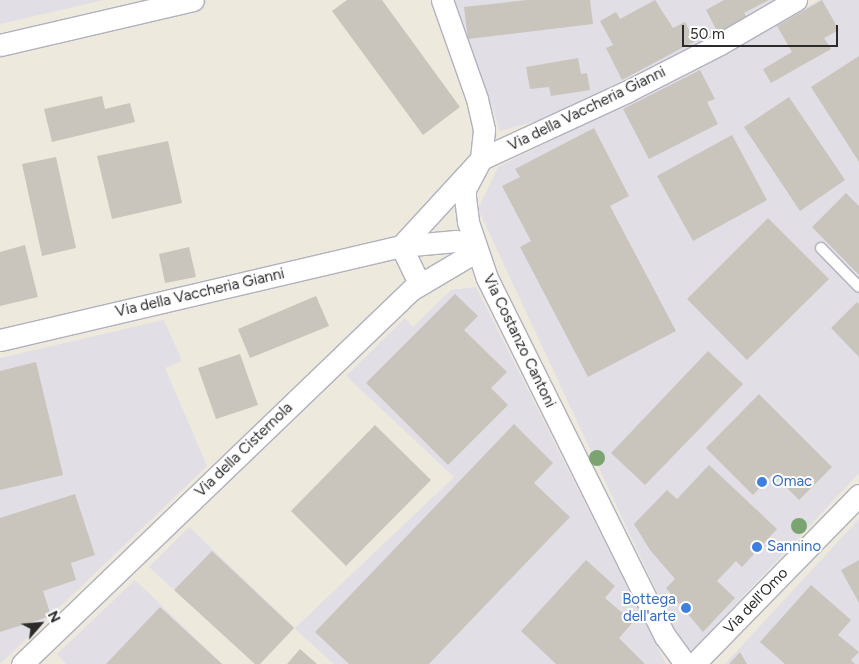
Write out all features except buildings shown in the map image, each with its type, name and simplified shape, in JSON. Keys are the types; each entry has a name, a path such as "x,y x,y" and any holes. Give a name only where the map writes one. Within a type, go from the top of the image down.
{"street":[{"path":"0,45 193,0"},
{"name":"Via Costanzo Cantoni","path":"442,0 481,111 484,139 481,159 465,189 465,197 477,251 487,278 665,636 685,664"},
{"name":"Via della Vaccheria Gianni","path":"401,246 481,159 535,137 628,91 796,0"},
{"name":"Via della Vaccheria Gianni","path":"0,340 401,246 456,241 466,243 477,251"},
{"path":"401,246 419,283"},
{"name":"Via della Cisternola","path":"22,664 419,283 477,251"},
{"name":"Via dell'Omo","path":"694,664 859,495"}],"lane":[{"path":"820,248 859,287"}],"shaded area":[{"path":"0,0 104,0 0,24"},
{"path":"455,0 775,0 711,38 543,119 500,131"},
{"path":"819,0 859,0 859,473 693,650 683,648 478,209 498,167 732,51"},
{"path":"476,287 666,664 334,664 294,628 260,664 255,664 149,567 189,527 295,628 454,477 346,376 405,318 413,327 451,290"},
{"path":"164,320 182,361 165,368 207,466 0,664 0,358"},
{"path":"859,519 859,664 725,664 748,639"},
{"path":"135,580 222,664 66,664 57,654"}],"place":[{"name":"Omac","path":"762,482"},
{"name":"Sannino","path":"757,547"},
{"name":"Bottega dell'arte","path":"686,608"}]}
